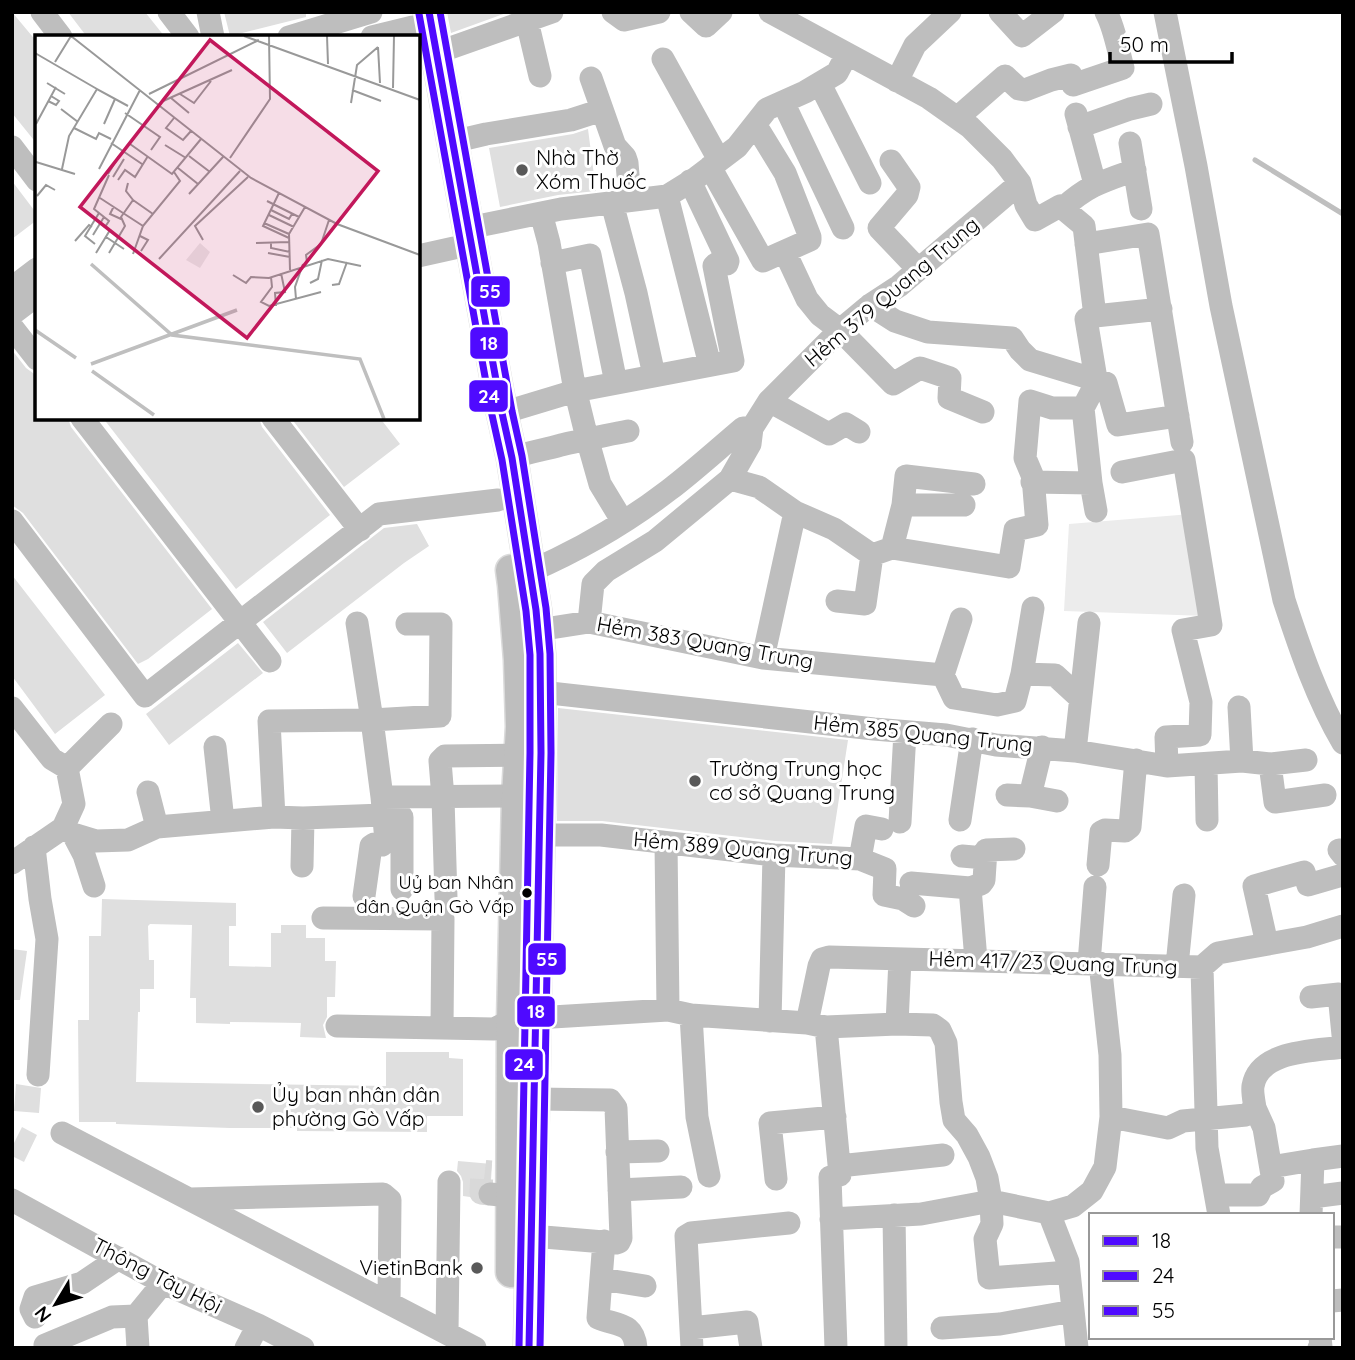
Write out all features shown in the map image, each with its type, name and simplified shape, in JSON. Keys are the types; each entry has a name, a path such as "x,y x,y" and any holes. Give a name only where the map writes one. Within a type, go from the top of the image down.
{"main road":[{"path":"420,32 452,142 461,238 498,500 513,585 527,631 540,654 540,835 524,1019 501,1184 510,1348"},
{"path":"420,32 461,238 512,458 531,571 527,631 519,674 520,755 517,796 524,1019 535,1099 529,1348"}],"street":[{"path":"42,12 59,35"},
{"path":"169,12 186,35"},
{"path":"208,12 213,35"},
{"path":"296,35 371,12"},
{"path":"391,35 527,21 552,12"},
{"path":"613,12 624,20 659,12"},
{"path":"691,12 706,26 721,12"},
{"path":"770,12 929,98 970,127 1002,159 1020,183 1026,205 1035,220 1057,208 1063,208 1078,194 1095,184 1135,170"},
{"path":"897,81 915,45 950,12"},
{"path":"1000,12 1022,36 1053,12"},
{"path":"957,118 1005,76 1019,89 1025,90 1071,75 1073,85 1123,68 1106,12"},
{"path":"1165,12 1221,306 1284,600 1329,720 1343,743"},
{"path":"527,21 540,76"},
{"path":"420,255 461,238 541,213 667,196 737,147 767,109 837,74 847,54"},
{"path":"663,59 763,261 807,242 810,237 785,173 755,124"},
{"path":"591,78 615,146 627,163 621,202 624,248 653,375"},
{"path":"820,84 870,183"},
{"path":"783,102 843,228"},
{"path":"1095,184 1078,120 1151,104"},
{"path":"452,142 571,120 602,110"},
{"path":"1130,143 1141,209"},
{"path":"12,147 35,177"},
{"path":"891,161 909,187 907,195 879,228 918,269"},
{"path":"502,413 575,391 733,361 714,266 727,264 728,261 690,181"},
{"name":"Hẻm 379 Quang Trung","path":"531,571 568,555 623,522 669,490 743,428 752,428 769,401 841,330 870,305 899,286 1020,183"},
{"path":"667,196 710,365"},
{"path":"1063,208 1085,235 1101,242 1148,234 1182,442"},
{"path":"541,213 575,391 587,438 600,484 623,522"},
{"path":"1085,235 1095,316"},
{"path":"552,263 624,248"},
{"path":"785,252 807,299 820,315 841,330 893,384 920,368 928,332"},
{"path":"590,255 616,383"},
{"path":"12,288 35,271"},
{"path":"35,298 13,327 35,356"},
{"path":"870,305 895,321 928,332 1012,338 1030,360 1106,383 1118,425 1178,416"},
{"path":"1096,511 1083,408 1096,379 1086,319 1161,309"},
{"path":"920,368 950,378 949,398 983,412"},
{"path":"769,401 829,434 846,424 859,432"},
{"path":"730,479 759,487 795,512 882,551 1009,567 1015,530 1037,525 1033,477 1026,458 1030,401 1052,408 1083,408"},
{"path":"84,420 270,662"},
{"path":"275,420 360,530"},
{"path":"589,622 593,584 606,571 655,541 730,479 750,444 752,428"},
{"path":"512,458 587,438 628,431"},
{"path":"1122,472 1184,460 1211,625 1183,629 1200,702 1200,735 1166,737 1167,766"},
{"path":"837,601 865,604 882,551 903,505 906,476 974,484"},
{"path":"1032,482 1091,483"},
{"path":"12,521 145,696 379,514 498,500"},
{"path":"903,505 964,505"},
{"path":"763,658 795,512"},
{"path":"954,698 997,705 1015,701 1033,608"},
{"path":"946,734 954,698 943,676 961,619"},
{"name":"Hẻm 383 Quang Trung","path":"527,631 589,622 763,658 943,676"},
{"path":"357,623 386,841 382,845 371,846 363,896"},
{"path":"1075,751 1090,623"},
{"path":"274,817 269,721 440,716 441,625 407,624"},
{"path":"1022,674 1055,675 1080,698"},
{"name":"Hẻm 385 Quang Trung","path":"541,692 905,732 946,734 996,745 1075,751 1167,766 1242,761 1270,764 1306,760"},
{"path":"996,745 997,705"},
{"path":"1239,707 1242,761"},
{"path":"12,708 52,759 67,768 74,804 68,831 84,855 94,886"},
{"path":"67,768 111,724"},
{"path":"860,859 866,826 890,825 905,732"},
{"path":"960,820 971,739"},
{"path":"215,747 223,821"},
{"path":"1030,796 1042,747"},
{"path":"446,898 440,761 442,758 520,755"},
{"path":"831,1219 921,1214 991,1201 1049,1213 1073,1206 1092,1191 1105,1167 1111,1117 1110,1055 1095,963 1096,876 1101,832 1125,831 1130,827 1136,760"},
{"path":"1206,764 1207,820"},
{"path":"1270,764 1275,802 1325,795"},
{"path":"148,792 157,827"},
{"path":"1007,795 1057,801"},
{"path":"12,863 34,847 68,831 96,841 128,840 157,827 274,817 303,818 443,798 517,796"},
{"path":"383,806 402,817 402,889"},
{"path":"302,866 303,818"},
{"name":"Hẻm 389 Quang Trung","path":"540,835 601,835 774,855 860,859 885,869 884,895 903,898 914,906"},
{"path":"666,843 668,1010"},
{"path":"34,847 47,939 38,1075"},
{"path":"911,883 970,888 984,880 986,850 1014,849"},
{"path":"771,1021 774,855"},
{"path":"962,856 985,858"},
{"path":"1267,944 1254,886 1304,872 1308,885 1340,860"},
{"path":"970,888 975,960"},
{"path":"1177,966 1184,895"},
{"path":"323,918 443,919 442,1028"},
{"name":"Hẻm 417/23 Quang Trung","path":"817,1025 819,966 822,959 829,957 1202,967 1218,953 1342,932"},
{"path":"897,1024 900,958"},
{"path":"1202,967 1207,1148 1218,1205 1258,1195 1262,1187 1273,1181 1264,1128 1255,1108 1253,1086 1260,1069 1272,1060 1297,1053 1343,1047"},
{"path":"1311,997 1339,994 1343,1035"},
{"path":"337,1026 494,1029 524,1019 668,1010 691,1015 817,1025 933,1025 940,1030 946,1043 954,1120 967,1135 987,1178 992,1224 985,1239 989,1278 1069,1272"},
{"path":"691,1015 697,1117 709,1176"},
{"path":"817,1025 835,1117 840,1175 830,1177 836,1348"},
{"path":"532,1236 616,1243 621,1238 616,1108 610,1100 535,1099"},
{"path":"1111,1117 1168,1128 1183,1121 1246,1115 1255,1108"},
{"path":"776,1179 771,1123 835,1117"},
{"path":"62,1133 475,1348"},
{"path":"617,1152 657,1151"},
{"path":"839,1166 943,1155"},
{"path":"1270,1167 1343,1156"},
{"path":"1313,1160 1311,1206 1343,1194"},
{"path":"447,1333 449,1182"},
{"path":"619,1190 681,1187"},
{"path":"189,1199 383,1194 390,1200 389,1303"},
{"name":"Thông Tây Hội","path":"13,1203 163,1283 303,1348"},
{"path":"1049,1213 1068,1262 1073,1311 1081,1340"},
{"path":"894,1216 896,1348"},
{"path":"751,1348 747,1322 691,1338 686,1236 691,1233 789,1223"},
{"path":"604,1241 598,1318 628,1328 634,1334 636,1348"},
{"path":"120,1258 82,1283 35,1297 31,1309 24,1316 45,1346 112,1317 136,1316"},
{"path":"601,1279 645,1286"},
{"path":"138,1348 136,1316 163,1283"},
{"path":"942,1328 1000,1324 1073,1311"},
{"path":"246,1348 258,1325"}],"shaded area":[{"path":"1191,514 1206,616 1064,611 1069,524"}],"building":[{"path":"12,12 35,40 35,142 12,113"},
{"path":"68,12 145,12 163,35 85,35"},
{"path":"224,12 306,12 306,17 230,35"},
{"path":"447,12 509,12 451,33"},
{"path":"588,129 596,191 558,195 500,207 489,148"},
{"path":"12,181 35,211 35,222 12,239"},
{"path":"12,350 35,375 35,420 69,420 71,427 212,609 138,664 23,513 12,505"},
{"path":"105,420 260,420 262,427 330,515 236,589"},
{"path":"293,420 382,420 400,444 344,487"},
{"path":"417,524 429,546 287,653 263,622 384,528"},
{"path":"12,575 105,695 55,734 12,676"},
{"path":"238,643 263,673 169,745 146,714"},
{"name":"Trường Trung học cơ sở Quang Trung","path":"558,708 848,740 832,844 775,841 602,821 557,821"},
{"path":"102,899 236,903 236,926 229,926 229,966 271,967 271,933 281,933 281,925 306,925 306,938 325,938 325,961 336,961 335,997 327,997 327,1017 323,1025 326,1038 300,1037 301,1023 196,1023 196,998 190,998 192,925 150,924 149,960 154,960 154,989 140,989 136,1082 386,1086 386,1052 449,1052 449,1058 463,1059 463,1116 427,1116 427,1132 297,1131 297,1128 79,1122 78,1020 89,1020 89,936 101,936"},
{"path":"12,949 27,951 20,1000 12,1000"},
{"path":"16,1084 41,1088 39,1113 14,1111"},
{"path":"22,1127 37,1135 24,1162 12,1156 12,1147"},
{"path":"458,1161 492,1164 491,1180 479,1185 477,1198 463,1196 463,1182 457,1171"}],"waterway":[{"path":"1255,160 1343,214"}],"tunnel":[{"path":"490,1194 481,1193 482,1171 491,1172"}],"transit line":[{"name":"18","path":"429,12 512,458 536,610 540,654 541,753 529,1348"},
{"name":"55","path":"440,12 522,456 546,608 550,654 551,753 540,1348"},
{"name":"24","path":"419,14 502,460 526,611 530,655 519,1348"}],"place":[{"name":"Nhà Thờ Xóm Thuốc","path":"522,170"},
{"name":"Trường Trung học cơ sở Quang Trung","path":"695,781"},
{"name":"Uỷ ban Nhân dân Quận Gò Vấp","path":"527,893"},
{"name":"Ủy ban nhân dân phường Gò Vấp","path":"258,1107"},
{"name":"VietinBank","path":"477,1268"}]}
